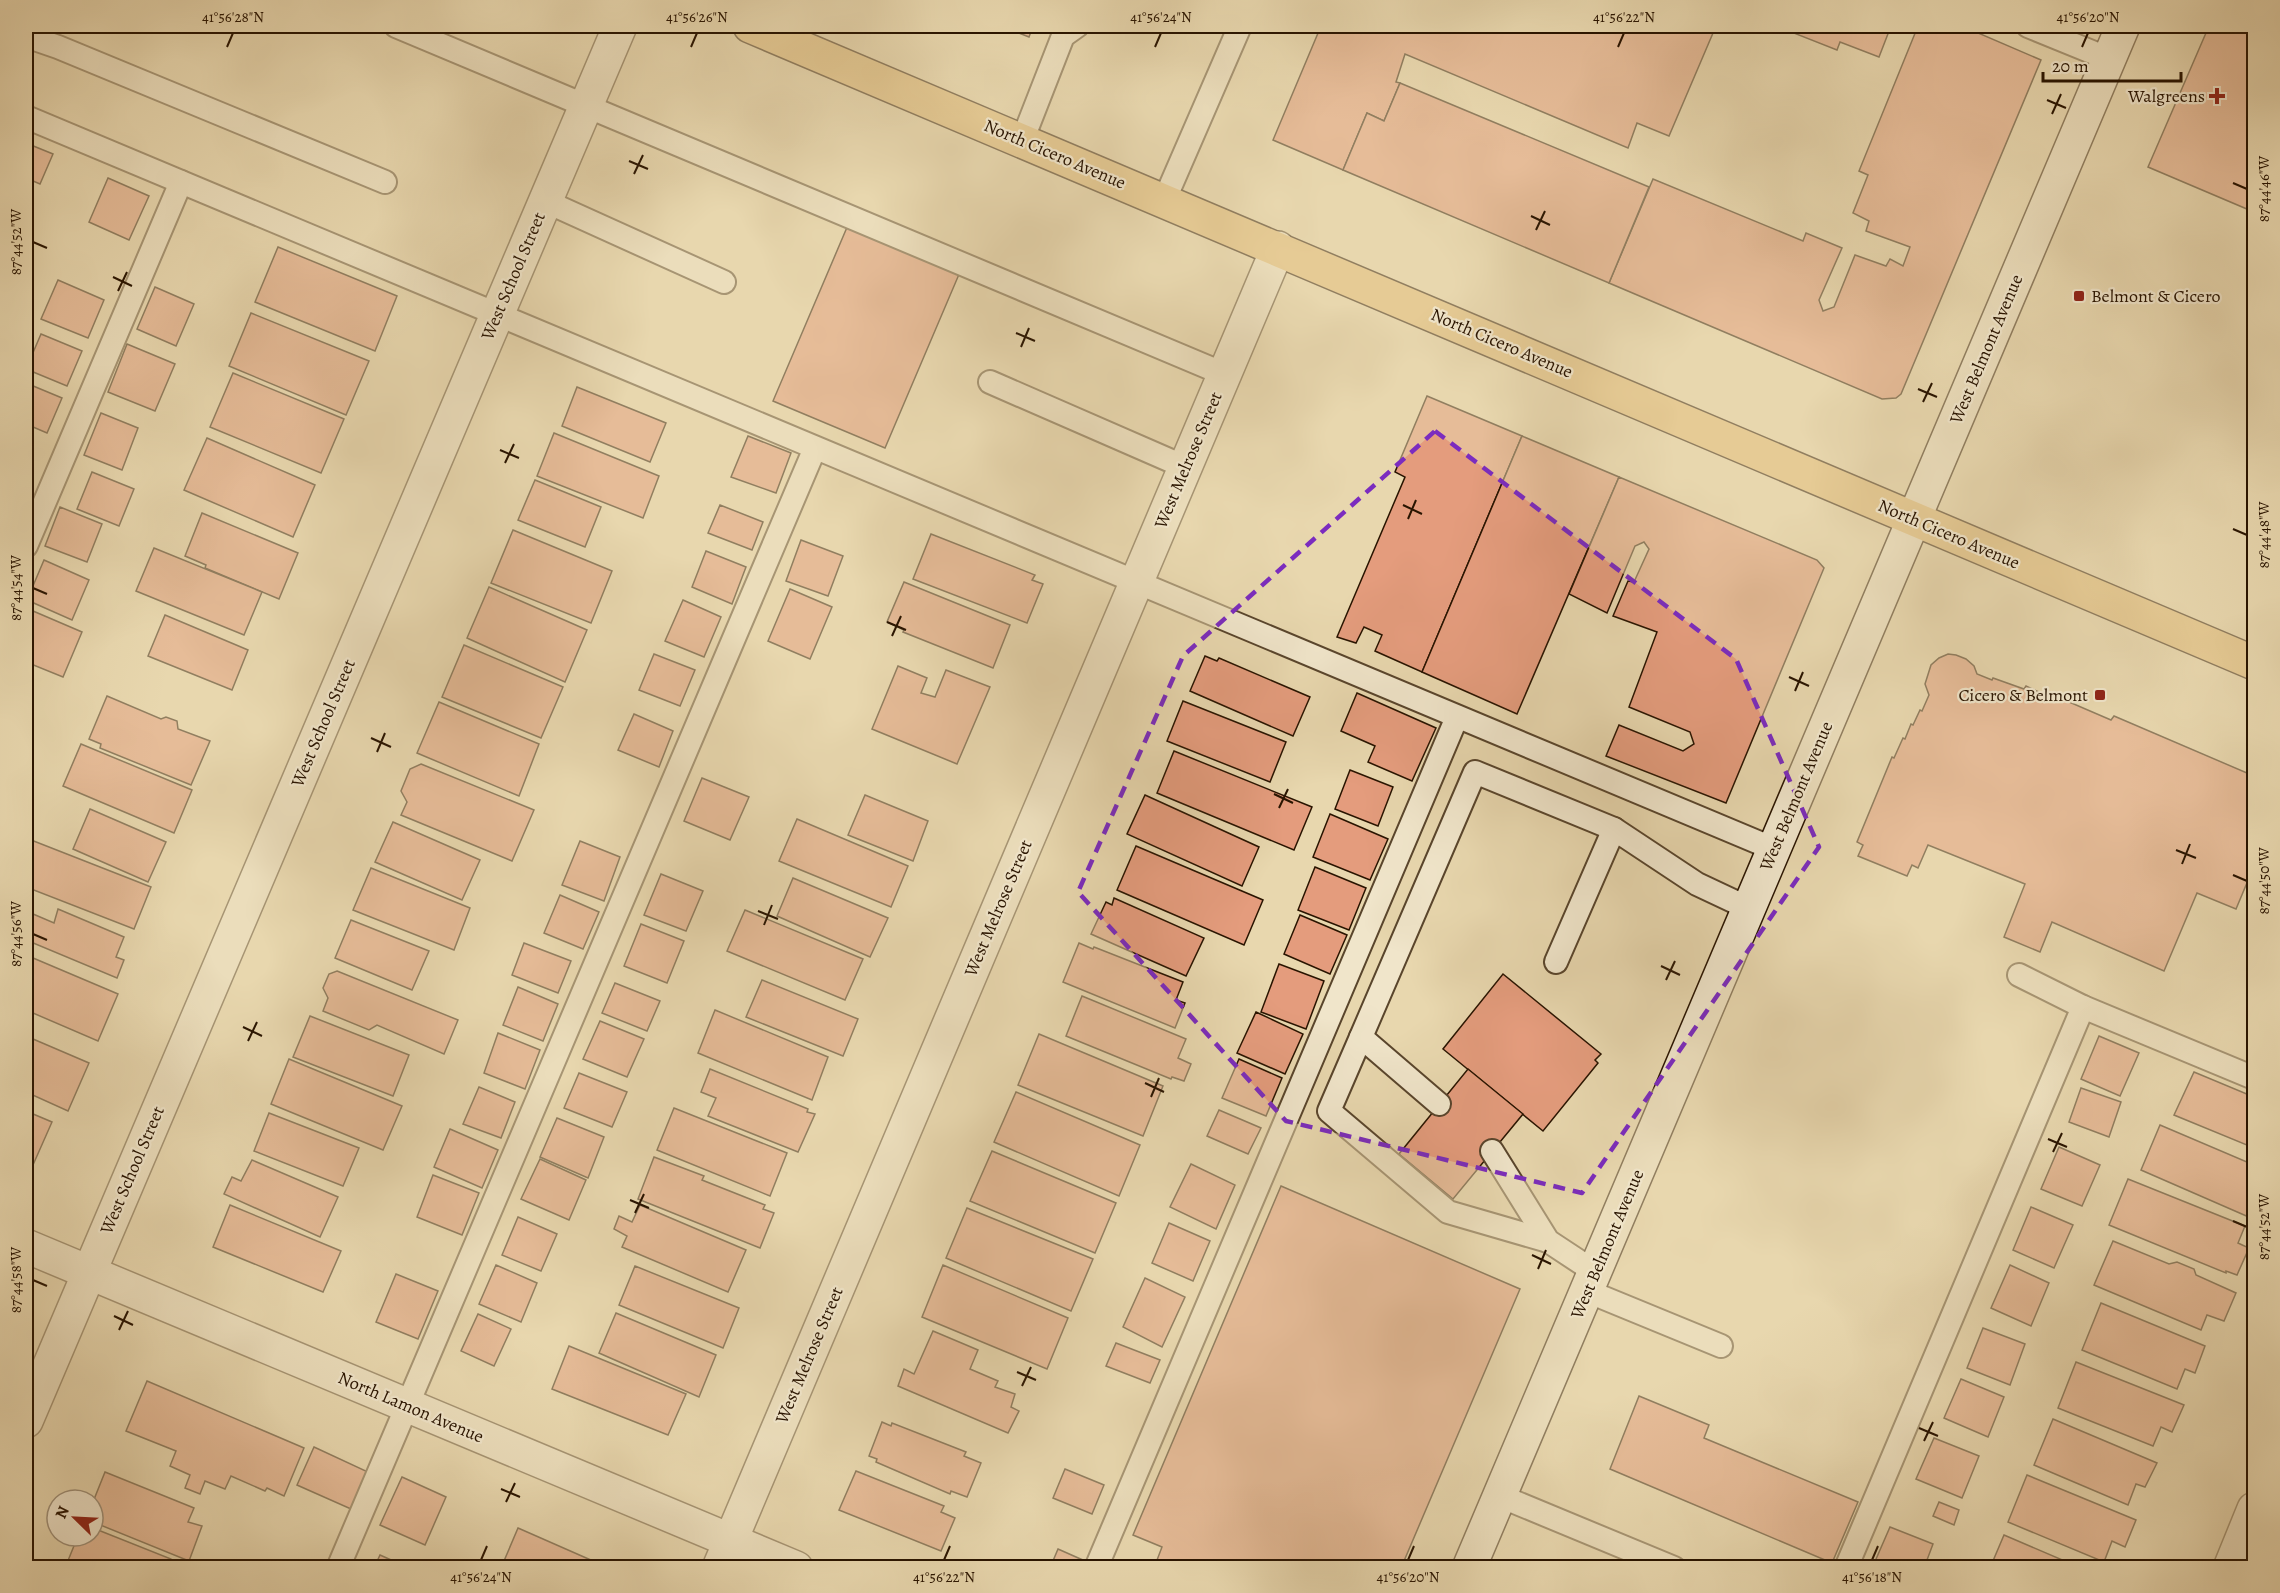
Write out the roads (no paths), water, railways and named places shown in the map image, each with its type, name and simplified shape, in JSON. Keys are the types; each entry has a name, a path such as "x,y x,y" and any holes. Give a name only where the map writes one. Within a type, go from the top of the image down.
{"main road":[{"name":"North Cicero Avenue","path":"750,26 1667,412 1912,519 2254,663"}],"street":[{"name":"West School Street","path":"26,1421 620,26"},
{"name":"West Belmont Avenue","path":"1469,1568 2123,26"},
{"name":"West Melrose Street","path":"724,1554 1278,248"},
{"name":"North Lamon Avenue","path":"26,1246 408,1406 724,1554 796,1568"},
{"path":"2230,1568 2254,1509"}],"lane":[{"path":"396,26 1224,374"},
{"path":"1023,141 1064,36 1077,26"},
{"path":"1164,201 1239,26"},
{"path":"2028,26 2109,59"},
{"path":"26,36 58,47 385,182"},
{"path":"26,117 1774,849"},
{"path":"26,546 181,182"},
{"path":"545,201 723,282"},
{"path":"990,382 1185,467"},
{"path":"338,1568 815,448"},
{"path":"1096,1568 1457,717"},
{"path":"1548,1241 1448,1212 1329,1110 1475,772 1614,829 1697,884 1748,908"},
{"path":"1556,962 1614,829"},
{"path":"2019,975 2083,1007 2254,1078"},
{"path":"1846,1568 2083,1007"},
{"path":"1361,1037 1439,1104"},
{"path":"1492,1151 1548,1241 1591,1281 1721,1346"},
{"path":"1500,1496 1674,1568"}],"place":[{"name":"Walgreens","path":"2217,96"},
{"name":"Belmont & Cicero","path":"2079,296"},
{"name":"Cicero & Belmont","path":"2100,695"}]}
